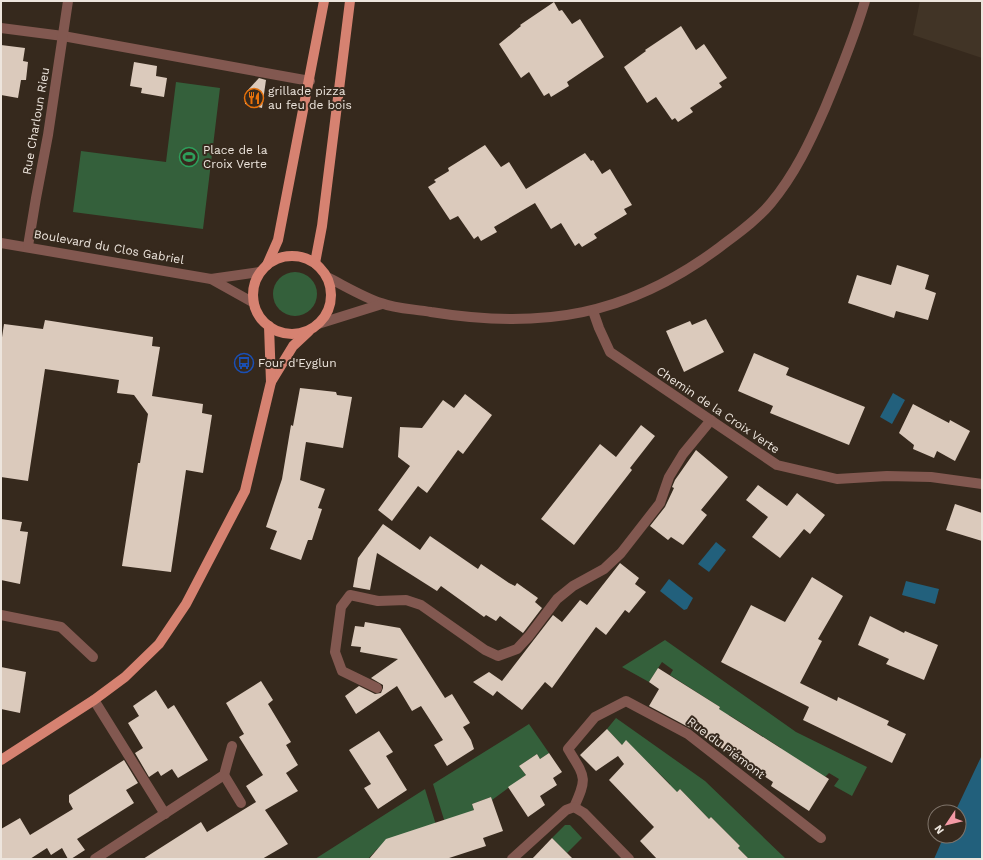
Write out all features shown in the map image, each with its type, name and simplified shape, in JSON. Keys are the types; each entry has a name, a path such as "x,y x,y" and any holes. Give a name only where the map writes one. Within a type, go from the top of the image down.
{"main road":[{"path":"315,326 298,333 283,332 269,326 261,317 254,303 252,294 254,280 264,268 278,240 310,81 324,1"},
{"path":"315,263 322,226 350,1"},
{"path":"264,268 282,257 299,256 315,263 327,277 331,289 330,302 326,314 293,346 271,382"},
{"path":"1,760 94,700 125,677 159,644 186,604 246,491 271,382 269,326"}],"street":[{"name":"Rue Charloun Rieu","path":"28,246 68,1"},
{"path":"327,277 382,304 479,319 561,317 622,302 677,277 699,263 736,235 770,205 803,157 847,58 865,1"},
{"path":"1,28 63,36 310,81"},
{"name":"Boulevard du Clos Gabriel","path":"1,243 28,246 211,279 254,303"},
{"name":"Boulevard du Clos Gabriel","path":"211,279 264,268"},
{"path":"315,326 382,304"},
{"name":"Chemin de la Croix Verte","path":"593,310 610,352 777,465 837,479 887,476 931,477 982,484"},
{"path":"377,688 342,671 335,652 341,608 350,595 378,601 406,600 421,605 485,650 498,656 517,649 529,636 557,599 573,586 604,569 621,553 660,503 669,477 683,454 712,420"},
{"path":"1,615 61,627 93,657"},
{"path":"94,700 165,814"},
{"name":"Rue du Piémont","path":"574,808 584,785 581,770 568,749 595,717 626,701 688,734 821,838"},
{"path":"95,859 224,776 232,746"},
{"path":"224,776 241,803"},
{"path":"512,859 566,810 574,808 584,813 629,859"}],"shaded area":[{"path":"920,1 982,1 982,58 913,35"}],"green space":[{"name":"Place de la Croix Verte","path":"176,82 220,88 203,229 73,212 81,151 166,162"},
{"path":"299,272 304,273 311,278 316,285 316,303 311,310 304,315 291,316 286,315 279,310 274,303 273,290 274,285 279,278 286,273"},
{"path":"665,640 796,732 867,767 852,796 834,786 839,779 829,773 825,777 775,758 781,748 729,715 714,717 720,707 670,675 673,670 662,662 649,682 622,667"},
{"path":"616,718 705,781 786,859 749,859 738,848 740,846 711,817 709,819 680,789 670,799 670,784 626,741 622,745 607,729"},
{"path":"529,724 549,753 540,759 537,754 519,766 526,775 492,800 491,797 472,804 474,810 446,826 433,784"},
{"path":"425,789 436,825 377,849 368,859 315,859"},
{"path":"565,825 570,825 582,838 567,853 552,838"}],"water":[{"path":"893,393 905,400 892,424 880,417"},
{"path":"716,542 726,550 709,572 698,564"},
{"path":"669,579 693,598 687,609 684,610 660,591"},
{"path":"906,581 939,589 935,604 902,595"},
{"path":"982,755 982,859 934,859 941,844 967,844 967,804 959,804"}],"building":[{"path":"554,2 559,11 562,10 572,24 580,19 604,57 567,82 569,86 551,97 549,93 544,96 529,72 521,78 499,44 521,26 520,25"},
{"path":"681,26 696,50 704,44 727,78 719,83 722,87 690,108 693,112 678,122 675,118 672,120 656,97 647,103 624,67 646,51 645,50"},
{"path":"1,45 25,48 23,61 28,62 26,80 21,80 18,98 1,95"},
{"path":"134,62 157,66 156,76 167,78 164,97 141,93 142,88 130,86"},
{"name":"grillade pizza au feu de bois","path":"259,78 266,80 262,108 245,104 247,91"},
{"path":"485,145 501,167 509,162 526,189 585,153 591,161 593,160 602,174 610,169 632,205 624,209 627,214 594,234 597,238 582,247 579,243 575,246 561,223 551,229 535,203 494,227 497,232 481,241 478,236 474,239 458,216 450,220 428,187 436,182 434,180 449,171 448,168"},
{"path":"897,265 929,275 925,289 936,293 928,320 896,311 894,318 848,303 857,275 891,285"},
{"path":"706,319 724,352 684,372 666,331 690,321 692,325"},
{"path":"45,320 153,337 152,346 160,347 152,396 203,404 202,413 212,415 203,473 186,470 171,572 122,566 138,463 140,463 148,414 134,395 117,393 119,380 45,369 28,481 1,477 1,344 4,324 43,329"},
{"path":"754,353 789,368 786,375 865,407 849,445 770,413 773,406 738,391"},
{"path":"300,388 336,392 337,395 352,397 343,448 306,442 300,480 325,489 318,508 322,509 312,540 308,540 301,560 270,549 277,531 266,527 282,479 291,425 293,426"},
{"path":"465,394 492,415 463,454 458,450 427,493 418,486 392,521 378,510 410,466 398,457 400,427 422,428 443,400 454,408"},
{"path":"913,404 949,423 950,420 970,431 955,461 937,451 934,458 913,449 914,445 899,433"},
{"path":"641,425 655,436 630,468 632,470 574,545 541,519 600,444 616,457"},
{"path":"696,450 728,477 701,510 707,515 683,545 671,537 668,540 650,526 665,507 674,488 672,487 675,480"},
{"path":"758,485 787,506 797,493 825,515 810,534 804,529 780,558 752,537 768,517 746,500"},
{"path":"955,504 982,513 982,541 946,530"},
{"path":"1,519 22,522 20,531 28,532 20,584 1,580"},
{"path":"383,524 420,550 430,536 478,569 481,564 509,583 515,586 517,583 538,598 535,602 542,608 523,633 500,616 496,621 486,615 484,617 441,586 437,591 377,553 370,590 353,587 358,558"},
{"path":"620,563 639,578 635,584 646,592 629,613 625,610 606,635 596,627 552,688 545,682 522,710 497,691 493,696 473,682 489,672 502,681 553,615 562,622 580,600 587,605"},
{"path":"812,577 843,596 818,639 822,641 800,683 837,701 838,697 889,721 887,725 906,734 892,763 803,720 809,707 721,662 751,605 785,622"},
{"path":"870,616 904,633 905,631 938,645 924,680 886,664 889,659 858,645"},
{"path":"365,622 400,628 445,698 452,694 470,723 463,727 471,740 474,749 447,766 434,745 443,740 421,706 412,711 397,686 356,714 345,696 359,686 375,694 381,693 383,685 371,678 398,659 360,652 361,647 351,646 355,626 364,627"},
{"path":"1,667 26,672 20,713 1,709"},
{"path":"658,668 829,779 809,811 771,786 773,782 692,729 649,706 659,689 649,682"},
{"path":"261,681 273,700 268,704 291,742 286,745 298,765 286,773 298,791 265,810 288,844 262,859 143,859 201,822 207,832 256,802 246,786 263,775 239,737 244,734 226,703"},
{"path":"156,690 168,709 174,705 208,760 178,778 172,769 161,776 158,771 149,777 135,753 143,748 128,723 139,716 133,706"},
{"path":"607,729 622,745 626,740 677,792 680,789 709,819 711,817 740,846 738,848 749,859 657,859 640,841 654,827 609,780 624,764 618,756 596,771 580,755"},
{"path":"379,731 393,752 386,756 407,790 378,809 364,788 371,784 349,750"},
{"path":"549,753 562,772 553,778 557,785 540,796 545,805 528,817 508,787 526,775 519,766 537,754 540,759"},
{"path":"124,760 138,783 126,790 134,803 77,839 85,850 71,859 68,859 62,848 51,855 47,848 30,859 1,859 1,829 20,818 30,835 73,809 69,802 69,795"},
{"path":"491,797 503,831 483,838 486,846 446,859 369,859 386,839 474,810 472,804"},
{"path":"552,838 573,859 532,859"}],"place":[{"name":"grillade pizza au feu de bois","path":"254,98"},
{"name":"Place de la Croix Verte","path":"189,157"},
{"name":"Four d'Eyglun","path":"244,363"}]}
